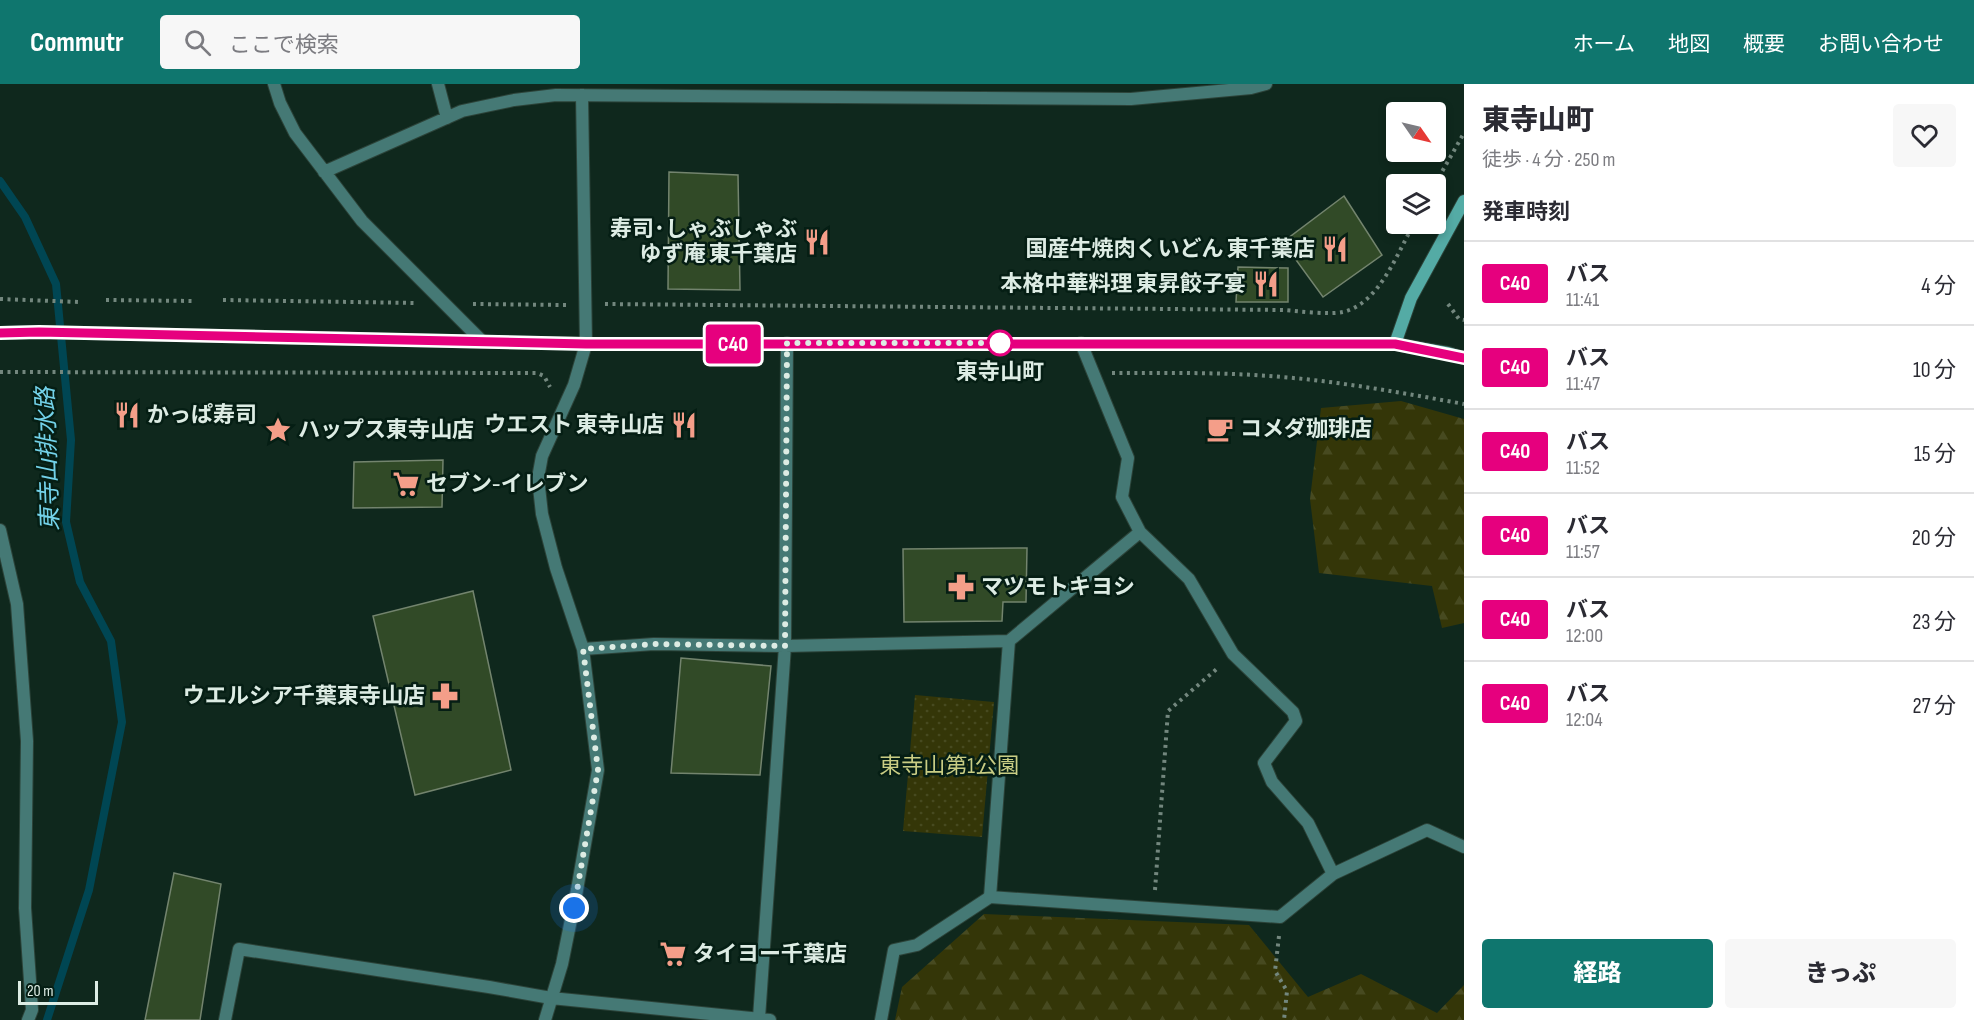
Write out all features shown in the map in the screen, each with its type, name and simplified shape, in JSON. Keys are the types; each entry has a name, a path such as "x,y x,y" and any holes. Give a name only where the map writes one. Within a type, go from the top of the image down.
{"street":[{"path":"274,84 280,103 295,133 362,221 482,341"},
{"path":"438,84 447,118"},
{"path":"324,172 462,111 514,100 556,95 800,90 1131,99 1251,88 1266,84"},
{"path":"545,1020 562,964 578,890 598,770 583,649 556,568 542,514 538,478 542,456 574,385 586,344 582,95"},
{"path":"1395,344 1411,298 1464,201"},
{"path":"0,333 586,344 1395,344 1464,358"},
{"path":"225,1020 239,949 551,998 765,1019 785,646 787,343"},
{"path":"1081,343 1128,458 1122,497 1140,532 1189,579 1233,654 1293,712 1296,721 1264,763 1272,782 1308,823 1333,874"},
{"path":"0,530 17,604 27,741 25,908 32,1010 28,1020"},
{"path":"583,649 654,644 785,646 1009,641 1140,532"},
{"path":"990,897 1009,641"},
{"path":"881,1020 894,950 917,945 990,897 1280,917 1333,874 1427,830 1464,847"}],"path":[{"path":"1441,174 1464,133"},
{"path":"223,300 586,306 615,303 1342,312 1356,307 1376,292 1408,234"},
{"path":"0,299 79,302"},
{"path":"106,300 194,301"},
{"path":"1448,304 1459,320 1464,320"},
{"path":"0,372 537,373 544,376 550,384 551,393"},
{"path":"1108,373 1280,377 1356,385 1464,404"},
{"path":"1154,908 1168,711 1233,654"},
{"path":"1280,917 1275,972 1287,991 1284,1020"}],"green space":[{"path":"1401,401 1464,419 1464,623 1442,628 1432,586 1319,573 1310,499 1321,408"},
{"name":"東寺山第1公園","path":"915,695 994,702 982,837 903,831"},
{"path":"984,914 1249,925 1308,997 1361,974 1437,1013 1464,985 1464,1020 895,1020 902,987"}],"building":[{"path":"669,172 738,175 740,290 668,289"},
{"path":"1344,196 1382,255 1323,297 1283,242"},
{"path":"1238,267 1288,268 1288,302 1236,302"},
{"path":"443,460 442,507 353,508 354,462"},
{"path":"1027,548 1026,602 1003,602 1002,621 904,622 903,549"},
{"path":"473,591 511,770 415,795 373,616"},
{"path":"681,658 771,666 760,775 671,773"},
{"path":"174,873 221,884 200,1020 145,1020"}],"waterway":[{"name":"東寺山排水路","path":"0,181 25,217 56,284 71,440 66,522 80,582 111,641 122,722 89,890 47,1020"}],"bus line":[{"name":"C40","path":"0,333 586,344 1395,344 1464,358"}],"place":[{"name":"寿司･しゃぶしゃぶ ゆず庵 東千葉店","path":"817,242"},
{"name":"国産牛焼肉くいどん 東千葉店","path":"1335,249"},
{"name":"本格中華料理 東昇餃子宴","path":"1266,284"},
{"name":"東寺山町","path":"1000,343"},
{"name":"かっぱ寿司","path":"127,415"},
{"name":"ウエスト 東寺山店","path":"684,425"},
{"name":"コメダ珈琲店","path":"1220,429"},
{"name":"ハップス東寺山店","path":"278,430"},
{"name":"セブン-イレブン","path":"406,484"},
{"name":"マツモトキヨシ","path":"961,587"},
{"name":"ウエルシア千葉東寺山店","path":"445,696"},
{"name":"タイヨー千葉店","path":"673,954"}],"route":[{"path":"574,908 598,770 583,649 654,644 785,646 787,343 1000,343"}]}
